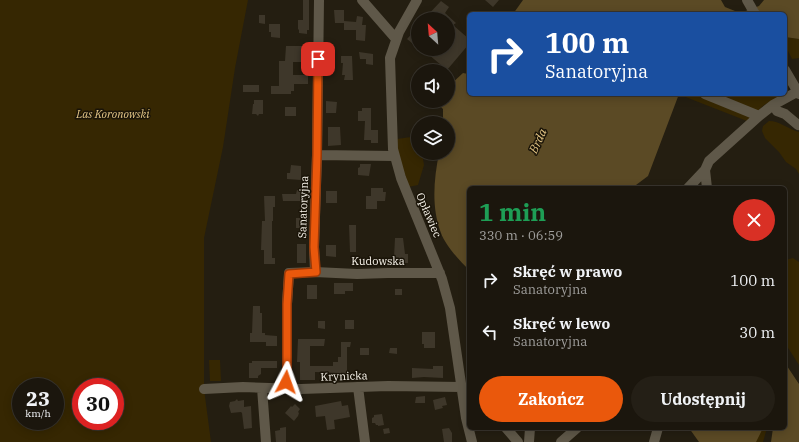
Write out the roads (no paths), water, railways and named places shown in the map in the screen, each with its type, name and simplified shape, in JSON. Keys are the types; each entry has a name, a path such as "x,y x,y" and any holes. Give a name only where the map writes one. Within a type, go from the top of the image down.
{"street":[{"name":"Sanatoryjna","path":"316,272 314,247 317,155 318,0"},
{"path":"362,0 396,39"},
{"name":"Opławiec","path":"417,0 396,39 391,52 390,63 394,156 400,178 440,274 450,308 467,422"},
{"path":"747,0 754,12"},
{"path":"690,186 704,170 709,161 759,116 773,105 798,93 787,74"},
{"path":"709,96 759,116"},
{"path":"773,105 777,111 785,114 798,125 799,124"},
{"path":"317,155 394,156"},
{"path":"704,170 707,186"},
{"path":"286,390 287,304 289,274 316,272"},
{"name":"Kudowska","path":"316,272 357,274 440,274"},
{"path":"358,387 365,442"},
{"name":"Krynicka","path":"204,389 262,388 286,390 358,387 461,388"},
{"path":"262,388 266,442"},
{"name":"Opławiec","path":"469,430 472,442"},
{"path":"508,430 518,442"},
{"path":"529,442 530,430"},
{"path":"561,442 575,430"},
{"path":"654,442 657,430"}],"water":[{"path":"523,0 721,0 725,7 738,12 514,12"},
{"path":"764,0 799,0 799,39 787,37 787,12 743,12 759,6"},
{"name":"Brda","path":"463,73 467,74 467,96 678,96 648,176 635,186 467,186 467,268 453,253 443,238 436,213 434,193 438,160 455,160 455,116 443,116 442,108 455,108 455,80"},
{"path":"787,366 799,384 799,442 771,442 773,430 787,430"},
{"path":"690,430 762,430 756,442 699,442"}],"park label":[{"name":"Las Koronowski","path":"113,114"}]}
